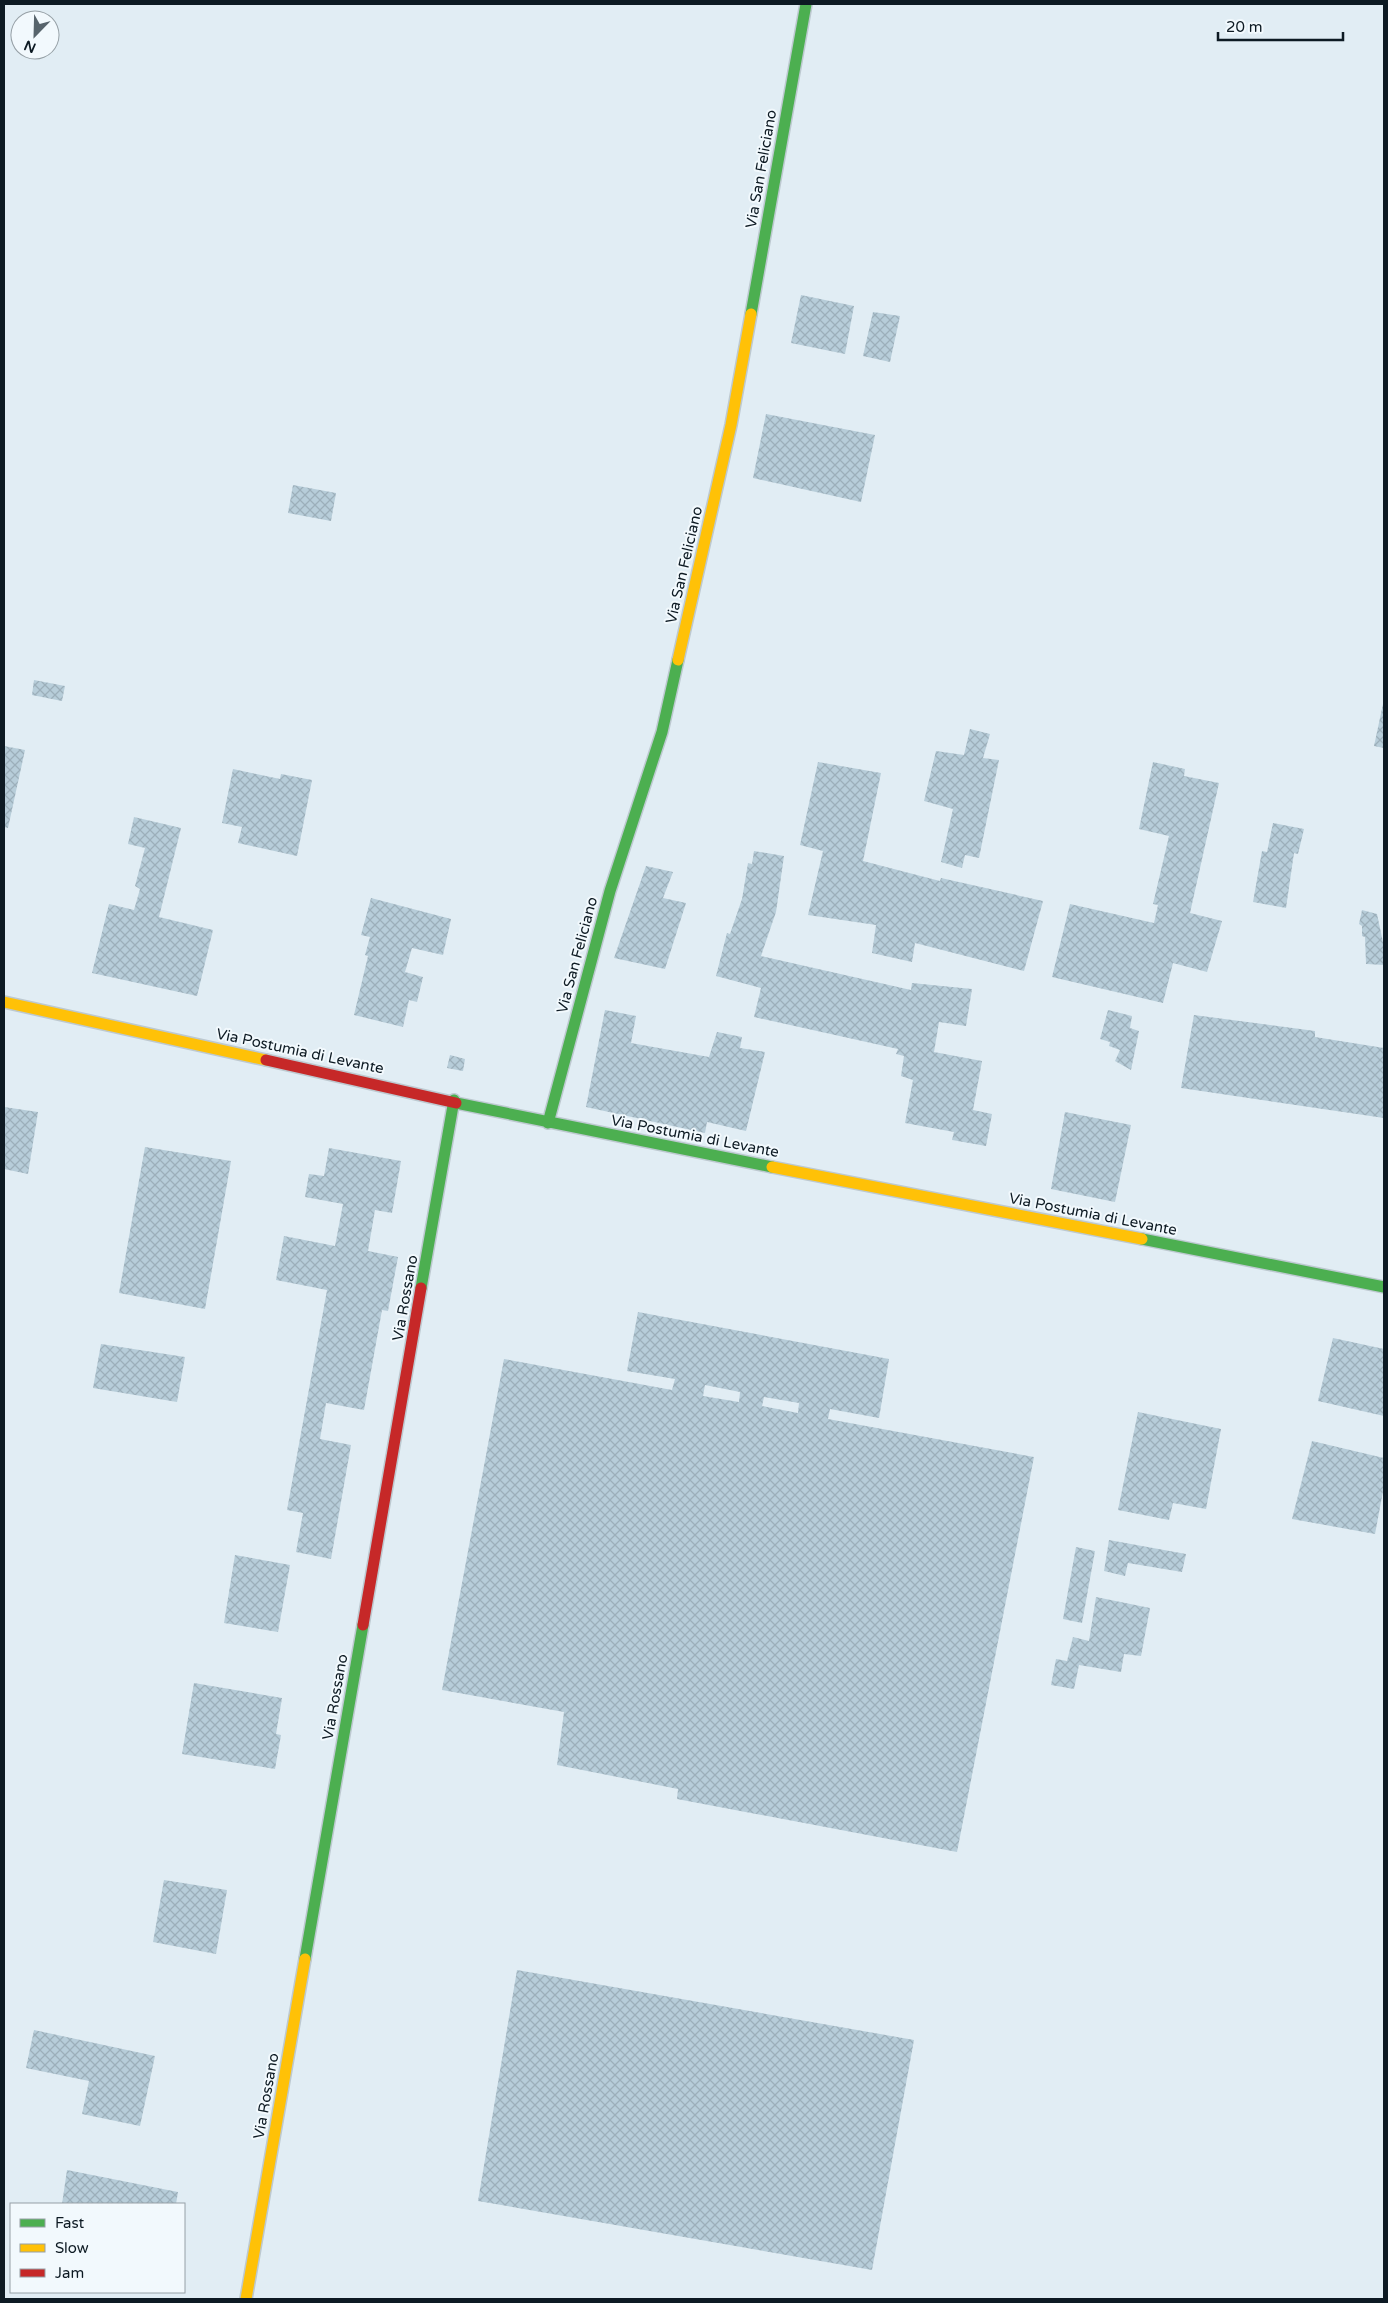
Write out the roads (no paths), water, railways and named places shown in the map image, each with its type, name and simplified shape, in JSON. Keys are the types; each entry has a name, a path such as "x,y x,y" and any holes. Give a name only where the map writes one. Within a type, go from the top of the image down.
{"street":[{"name":"Via San Feliciano","path":"548,1123 610,891 662,732 731,426 806,4"},
{"name":"Via Postumia di Levante","path":"4,1002 454,1100 548,1123 1384,1287"},
{"name":"Via Rossano","path":"246,2299 454,1100"}]}
